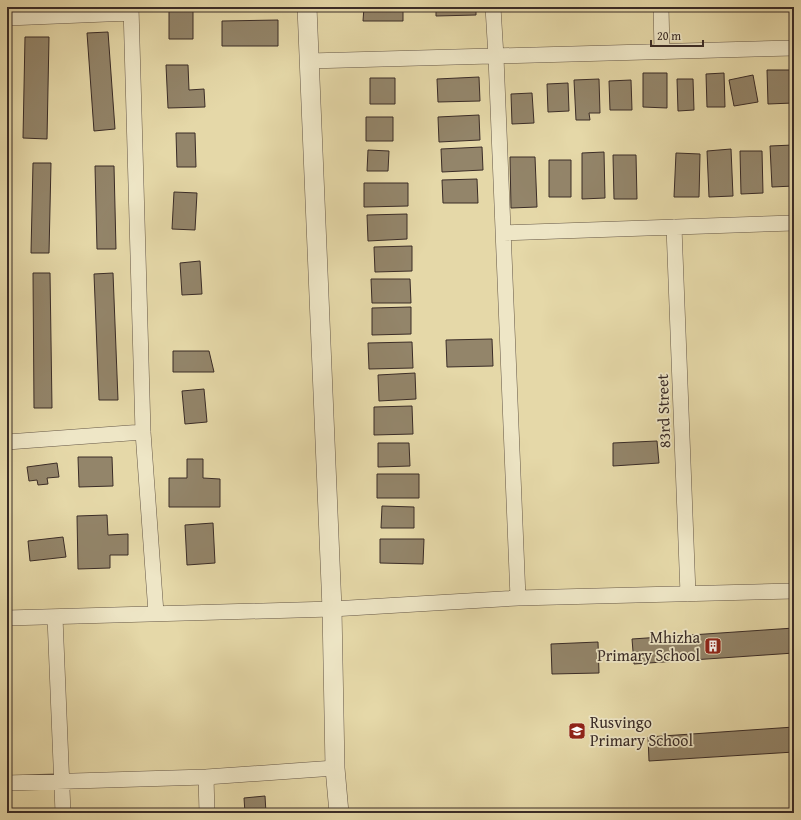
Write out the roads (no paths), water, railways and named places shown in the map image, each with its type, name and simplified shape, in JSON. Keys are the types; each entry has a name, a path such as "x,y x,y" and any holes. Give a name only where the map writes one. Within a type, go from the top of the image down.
{"street":[{"path":"306,7 332,609 336,768 339,813"},
{"path":"493,7 504,233 518,598"},
{"path":"661,7 662,51"},
{"path":"7,18 131,10 143,432 156,613"},
{"path":"309,61 794,48"},
{"path":"504,233 794,223"},
{"name":"83rd Street","path":"674,227 688,594"},
{"path":"7,442 143,432"},
{"path":"7,618 332,609 518,598 794,590"},
{"path":"55,616 63,813"},
{"path":"7,783 206,776 336,768"},
{"path":"206,776 207,813"}],"place":[{"name":"Mhizha Primary School","path":"713,646"},
{"name":"Rusvingo Primary School","path":"577,731"}]}
